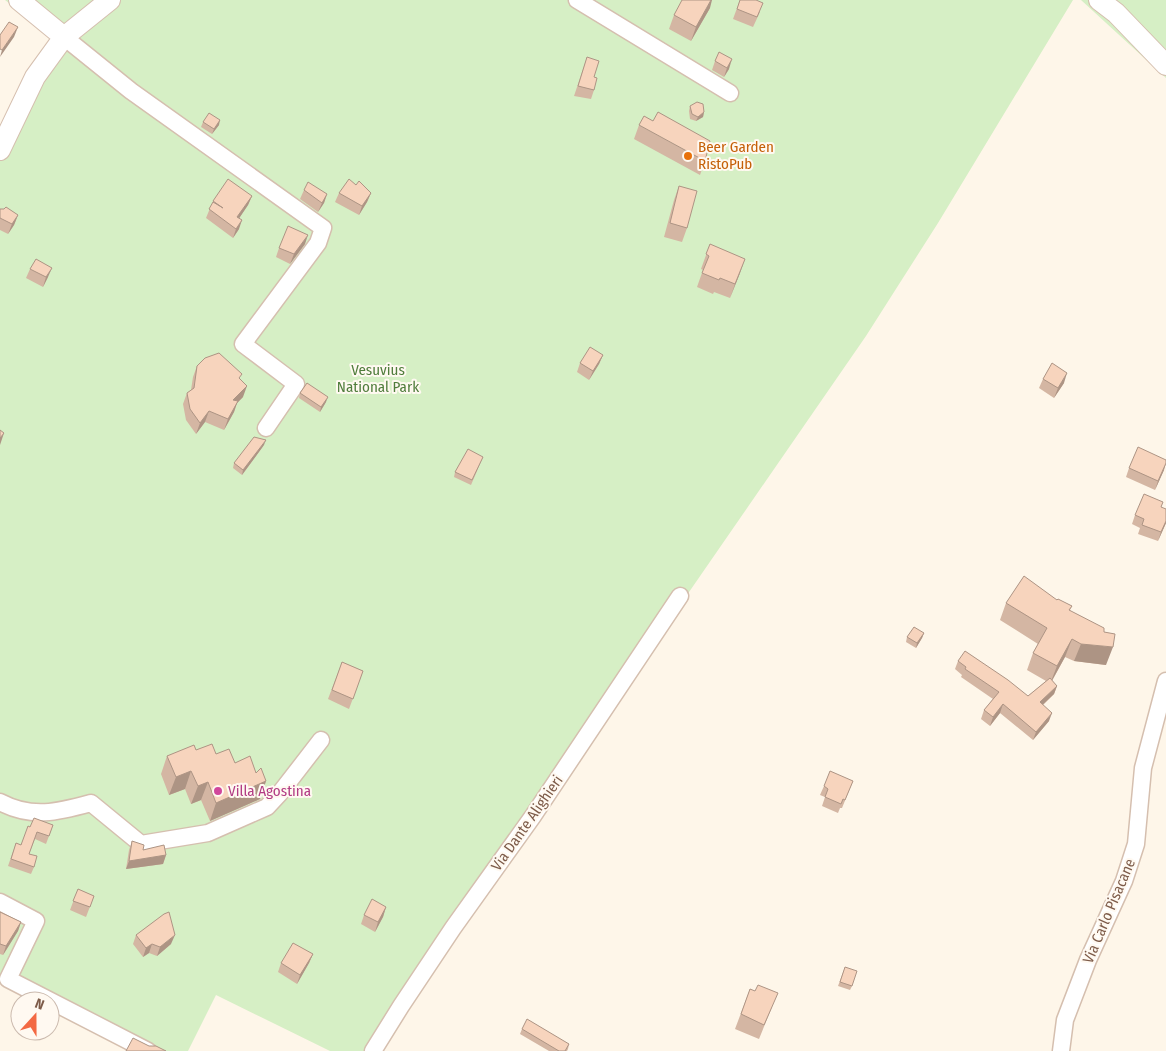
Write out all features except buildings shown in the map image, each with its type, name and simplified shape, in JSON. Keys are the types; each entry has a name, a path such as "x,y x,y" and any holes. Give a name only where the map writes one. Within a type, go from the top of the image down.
{"street":[{"path":"19,0 131,91 323,228 318,243 243,344 296,384 266,428"},
{"path":"0,150 35,77 64,37 110,0"},
{"path":"577,0 730,93"},
{"path":"1099,0 1116,14 1166,65"},
{"name":"Via Dante Alighieri","path":"373,1051 453,928 533,816 680,596"},
{"name":"Via Carlo Pisacane","path":"1061,1051 1065,1020 1088,960 1124,880 1136,844 1143,768 1166,681"},
{"path":"0,802 12,809 30,813 57,812 91,803 142,844 208,834 267,807 321,740"},
{"path":"0,902 36,920 8,979 148,1051"}],"green space":[{"name":"Vesuvius National Park","path":"5,0 1073,0 938,223 866,336 480,899 380,1051 330,1051 216,995 188,1051 134,1051 60,1013 60,991 17,991 0,982 0,142 52,36"},
{"path":"1081,0 1166,0 1166,78"}],"place":[{"name":"Beer Garden RistoPub","path":"688,156"},
{"name":"Villa Agostina","path":"218,791"}]}
